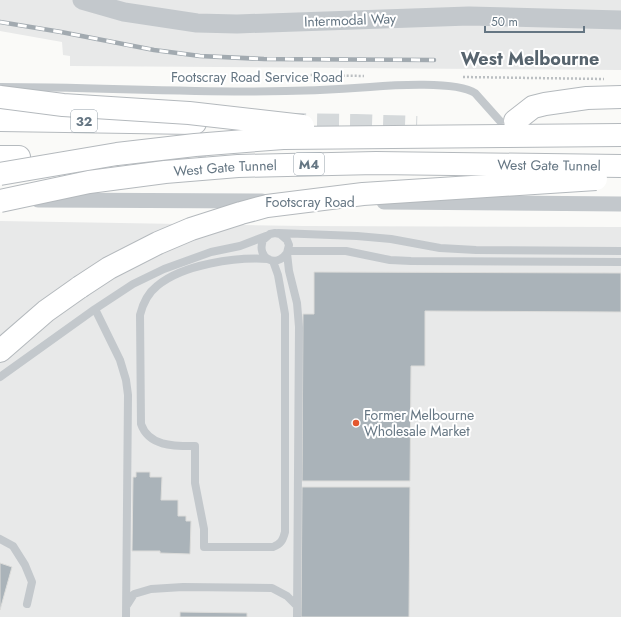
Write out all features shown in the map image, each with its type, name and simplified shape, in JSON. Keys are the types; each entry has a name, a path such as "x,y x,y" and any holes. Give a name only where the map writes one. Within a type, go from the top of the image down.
{"main road":[{"path":"0,97 63,105 189,113 317,127 506,126 533,108 545,104 587,98 621,97"},
{"name":"32","path":"0,120 208,123"},
{"name":"West Gate Tunnel","path":"0,174 118,154 195,145 283,138 506,126 621,135"},
{"name":"West Gate Tunnel","path":"0,200 89,182 165,172 238,166 376,163 621,166"},
{"path":"0,351 46,311 109,268 158,243 191,229 241,213 267,206 363,194 621,177"},
{"path":"0,205 27,195"}],"street":[{"name":"Intermodal Way","path":"82,0 124,12 197,23 237,24 469,16 621,20"},
{"name":"Footscray Road","path":"0,200 621,204"}],"lane":[{"name":"Footscray Road Service Road","path":"0,87 299,91 336,90 395,85 456,86 475,93 506,126"},
{"path":"275,233 280,234 287,240 289,245 288,271 297,303 299,327 297,617"},
{"path":"0,377 95,309 133,284 211,252 240,246 275,233 384,238 440,248 476,250 621,251"},
{"path":"266,236 263,240 261,249 265,257 270,260 278,275 285,314 286,532 284,539 280,544 274,547 204,547 204,529 195,483 195,446 170,445 156,441 148,436 141,424 140,314 142,306 148,295 157,285 180,273 214,262 255,258 270,260 281,259 288,252 346,251 390,260 411,261 621,262"},
{"path":"95,309 120,360 126,380 128,395 126,617"},
{"path":"0,540 13,546 25,565 32,582 28,604"},
{"path":"126,606 134,594 151,589 183,587 272,588 288,596 297,606"}],"shaded area":[{"path":"0,0 621,0 621,70 70,66 70,56 63,55 62,42 0,31"},
{"path":"0,221 304,226 621,227 621,617 0,617"}],"building":[{"name":"Former Melbourne Wholesale Market","path":"314,272 621,273 621,312 425,311 425,366 411,366 410,481 302,481 303,314 314,314"},
{"path":"136,472 150,472 150,477 162,477 161,500 178,500 178,516 186,516 186,521 191,521 190,554 160,553 160,551 132,551 133,477 136,477"},
{"path":"302,487 410,487 409,617 301,617"},
{"path":"0,563 12,567 0,610"},
{"path":"180,612 247,613 247,617 180,617"}],"tunnel":[{"path":"284,124 417,127"},
{"path":"132,159 206,161"}],"railway":[{"path":"0,22 154,50 200,56 264,59 434,60"}],"place":[{"name":"Former Melbourne Wholesale Market","path":"356,423"}],"district":[{"name":"West Melbourne","path":"530,59"}]}
